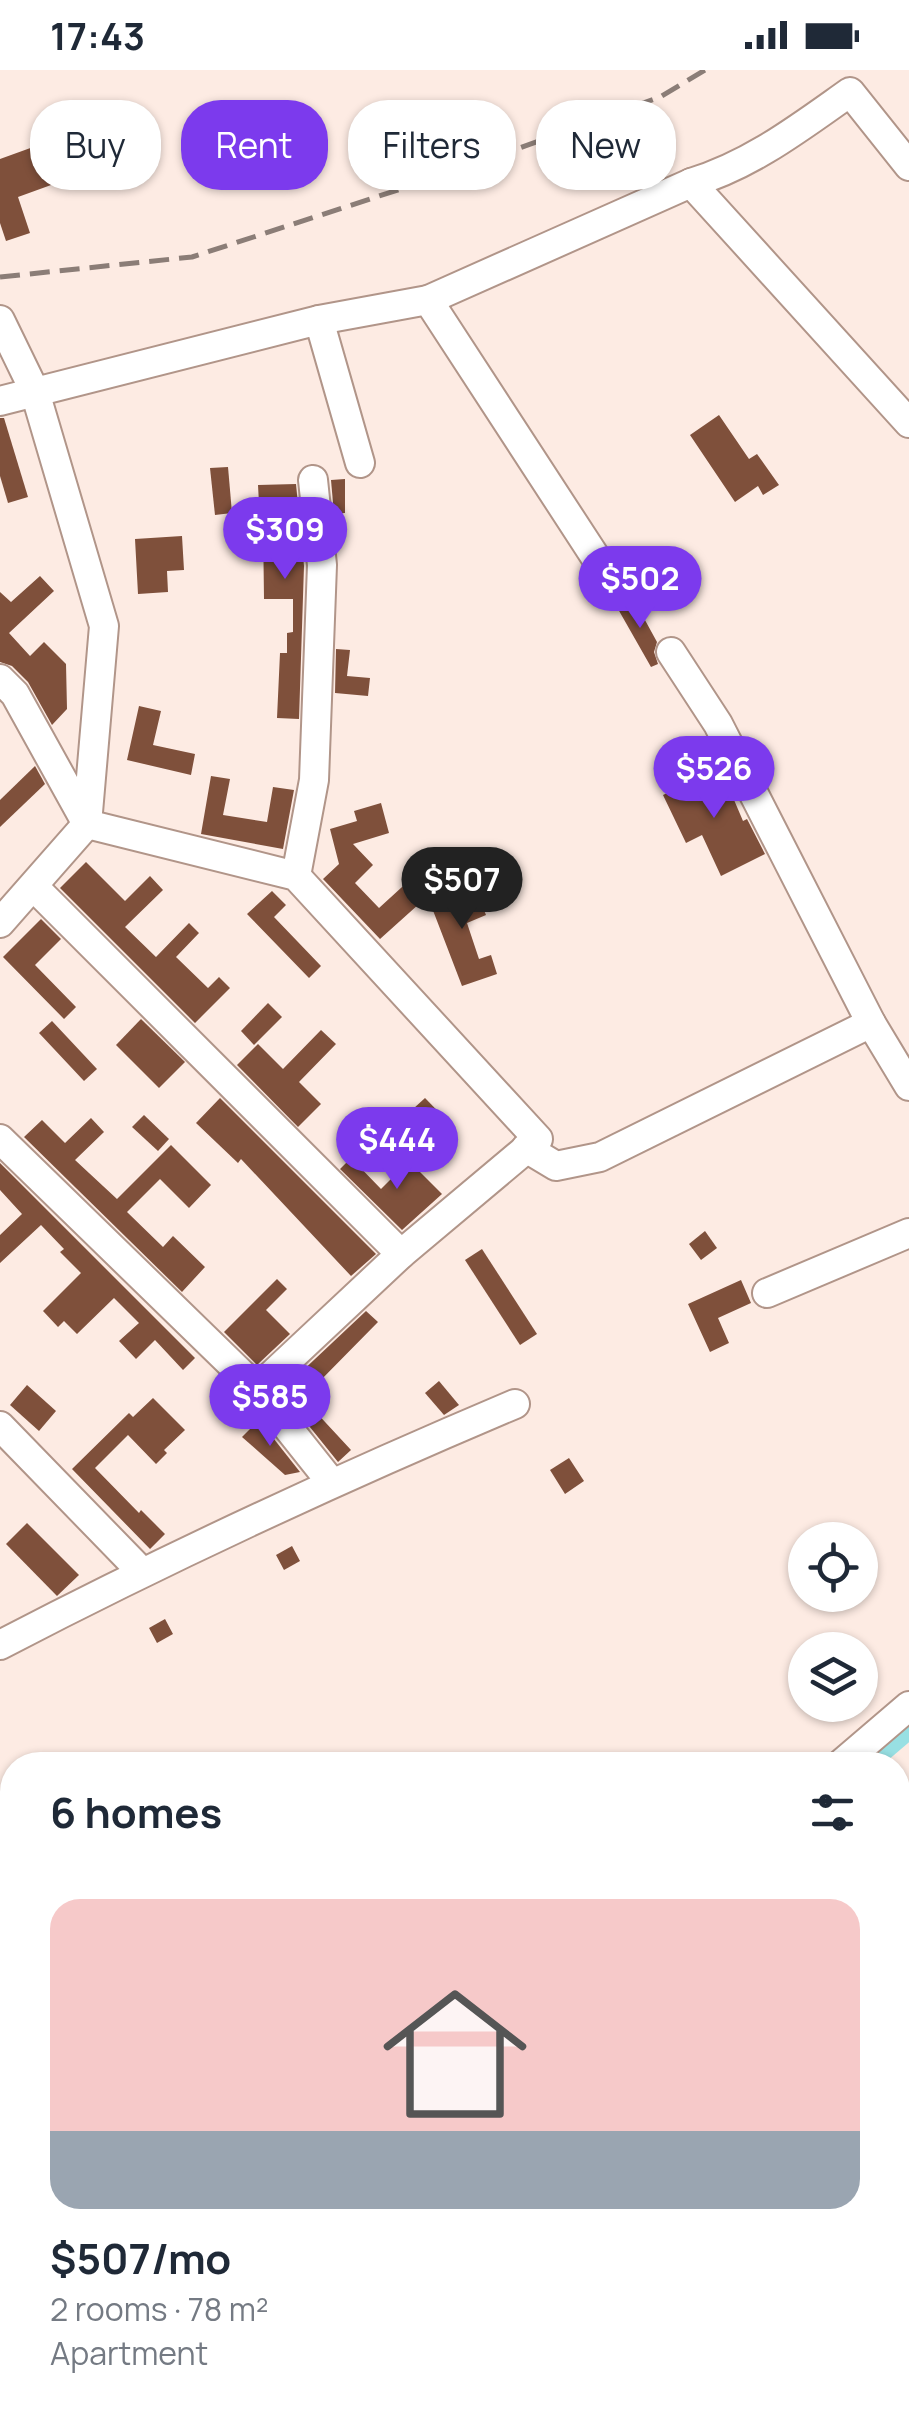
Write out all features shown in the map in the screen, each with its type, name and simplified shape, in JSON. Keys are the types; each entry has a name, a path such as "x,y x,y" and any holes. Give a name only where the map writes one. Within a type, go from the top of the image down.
{"street":[{"path":"0,400 319,320 428,300 690,184 724,174 766,151 850,92 909,166"},
{"path":"690,184 909,423"},
{"path":"428,300 611,581"},
{"path":"0,320 35,392 104,626 86,824 0,923"},
{"path":"319,320 360,462"},
{"path":"296,876 314,780 322,565 313,480"},
{"path":"671,652 718,724 871,1022 909,1086"},
{"path":"0,679 15,694 86,824 296,876 538,1139 401,1254 257,1389"},
{"path":"34,887 401,1254"},
{"path":"526,1148 556,1166 600,1157 871,1022"},
{"path":"0,1139 257,1389 331,1482"},
{"path":"767,1293 909,1234"},
{"path":"0,1645 140,1571 331,1482 516,1404"},
{"path":"0,1426 140,1571"},
{"path":"855,1752 909,1706"}],"building":[{"path":"30,148 30,190 37,190 18,197 30,233 6,241 0,223 0,159"},
{"path":"719,415 749,459 757,454 779,485 763,495 758,486 735,502 690,435"},
{"path":"0,418 4,418 28,497 8,503 0,476"},
{"path":"228,467 232,513 215,515 210,468"},
{"path":"345,479 345,513 334,514 331,480"},
{"path":"296,484 304,566 299,719 277,718 280,653 287,653 287,633 293,632 293,599 264,599 263,522 258,485"},
{"path":"182,536 184,570 167,571 168,592 138,594 135,539"},
{"path":"40,576 54,591 9,633 30,656 44,642 66,664 67,709 52,725 28,682 12,666 0,662 0,592 11,602"},
{"path":"634,600 657,642 654,652 658,664 651,667 618,609"},
{"path":"336,649 350,650 347,676 370,678 368,696 335,693"},
{"path":"139,706 161,711 153,745 195,754 191,775 127,760"},
{"path":"35,766 45,784 0,827 0,800"},
{"path":"720,767 743,821 747,819 765,854 721,876 702,835 686,843 663,795"},
{"path":"211,776 230,779 223,815 267,822 273,787 294,790 283,849 201,834"},
{"path":"381,803 389,833 353,844 373,865 355,883 379,908 413,877 429,895 380,939 323,879 339,864 330,829 357,821 354,811"},
{"path":"86,862 125,901 150,876 163,890 125,927 156,957 189,923 199,933 176,957 208,988 219,977 230,988 195,1023 60,888"},
{"path":"472,881 486,915 467,923 479,959 491,955 497,974 462,986 429,900"},
{"path":"272,891 286,905 274,917 321,966 309,978 247,914"},
{"path":"41,919 61,939 35,965 76,1007 64,1019 3,957"},
{"path":"268,1003 282,1017 254,1045 241,1031"},
{"path":"141,1019 185,1062 159,1088 116,1045"},
{"path":"52,1021 97,1069 84,1081 39,1033"},
{"path":"321,1030 336,1044 299,1082 321,1104 298,1127 237,1065 258,1044 283,1069"},
{"path":"220,1098 376,1254 351,1276 241,1159 238,1163 196,1123"},
{"path":"425,1098 456,1130 444,1141 413,1109"},
{"path":"144,1115 169,1139 158,1151 132,1127"},
{"path":"91,1118 104,1132 75,1160 117,1199 171,1145 211,1185 189,1208 160,1179 127,1212 163,1247 173,1236 205,1267 182,1292 24,1137 42,1120 65,1143"},
{"path":"351,1158 381,1189 409,1161 442,1194 402,1230 340,1169"},
{"path":"0,1163 195,1358 183,1370 155,1340 136,1359 119,1341 139,1323 114,1298 77,1334 64,1321 58,1327 43,1311 81,1273 41,1225 0,1263 0,1235 22,1214 0,1190"},
{"path":"705,1231 717,1248 701,1260 689,1244"},
{"path":"482,1249 537,1334 520,1345 465,1260"},
{"path":"277,1279 287,1289 266,1310 290,1334 257,1365 224,1332"},
{"path":"741,1280 751,1303 718,1318 729,1343 710,1352 688,1304"},
{"path":"366,1311 378,1322 314,1387 324,1398 313,1409 351,1450 338,1462 281,1391"},
{"path":"439,1381 459,1405 444,1415 425,1393"},
{"path":"27,1385 56,1411 39,1431 10,1405"},
{"path":"153,1398 185,1430 164,1450 167,1453 156,1464 128,1435 95,1468 165,1534 150,1549 72,1469 129,1413 133,1417"},
{"path":"258,1421 300,1472 285,1475 242,1437"},
{"path":"569,1458 584,1481 565,1494 550,1470"},
{"path":"27,1523 79,1575 57,1596 6,1544"},
{"path":"292,1546 300,1561 284,1570 276,1555"},
{"path":"165,1619 173,1634 157,1643 149,1628"}],"waterway":[{"path":"882,1752 909,1729"}],"railway":[{"path":"0,277 192,257 459,170 660,97 705,70"}]}
